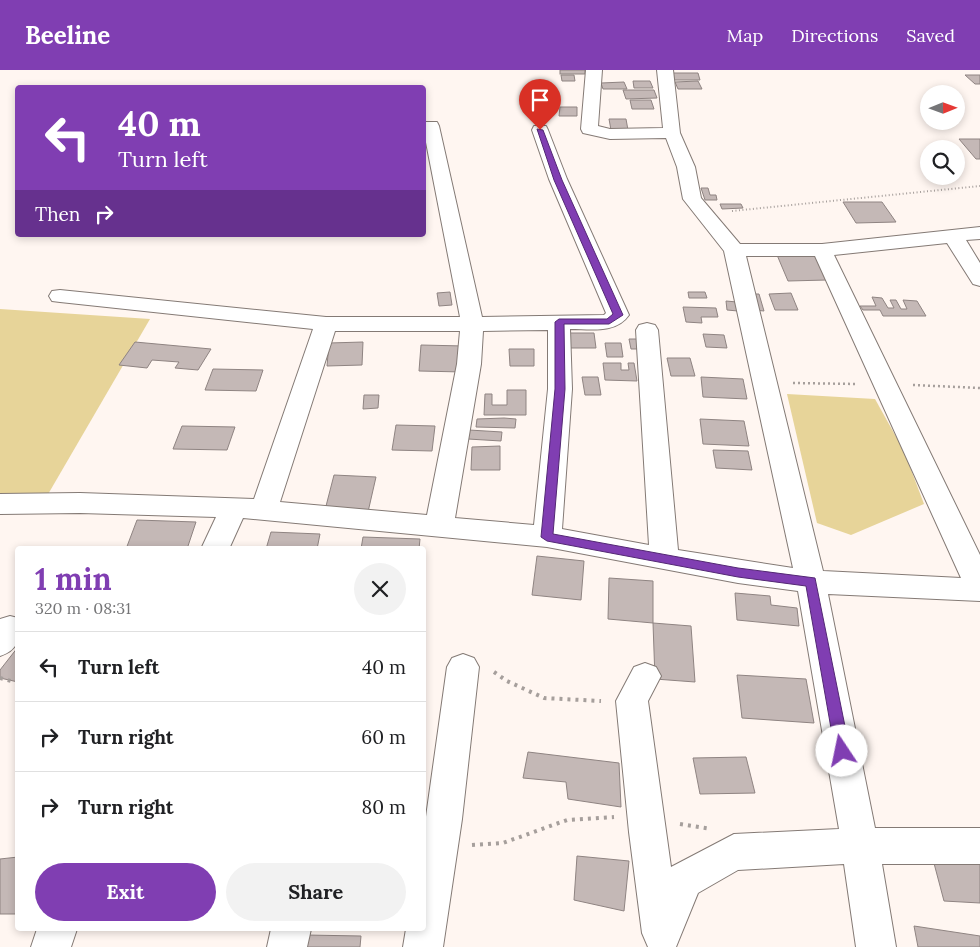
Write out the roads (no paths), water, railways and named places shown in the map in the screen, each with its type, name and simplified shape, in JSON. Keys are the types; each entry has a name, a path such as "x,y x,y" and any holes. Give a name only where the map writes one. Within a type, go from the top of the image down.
{"street":[{"path":"594,70 589,129 610,134 672,133"},
{"path":"665,70 672,133 686,167 692,199 734,250 811,582 860,846 876,947"},
{"path":"431,126 472,324 469,364 440,527"},
{"path":"60,296 326,324 404,326 609,322 618,315 558,180 540,130"},
{"path":"734,250 822,250 980,233"},
{"path":"953,236 980,280"},
{"path":"0,504 80,502 172,507 234,507 547,537 738,572 811,582 980,588 822,250"},
{"path":"547,537 560,389 559,322"},
{"path":"264,511 272,482 326,324"},
{"path":"647,330 664,557"},
{"path":"216,546 234,507"},
{"path":"738,572 773,563 788,553 794,509"},
{"path":"426,929 444,819 463,667"},
{"path":"638,688 647,832 663,940"},
{"path":"663,940 684,880 734,852 860,846 980,846"},
{"path":"51,947 56,931"},
{"path":"287,947 291,931"},
{"path":"423,947 426,931"}]}
